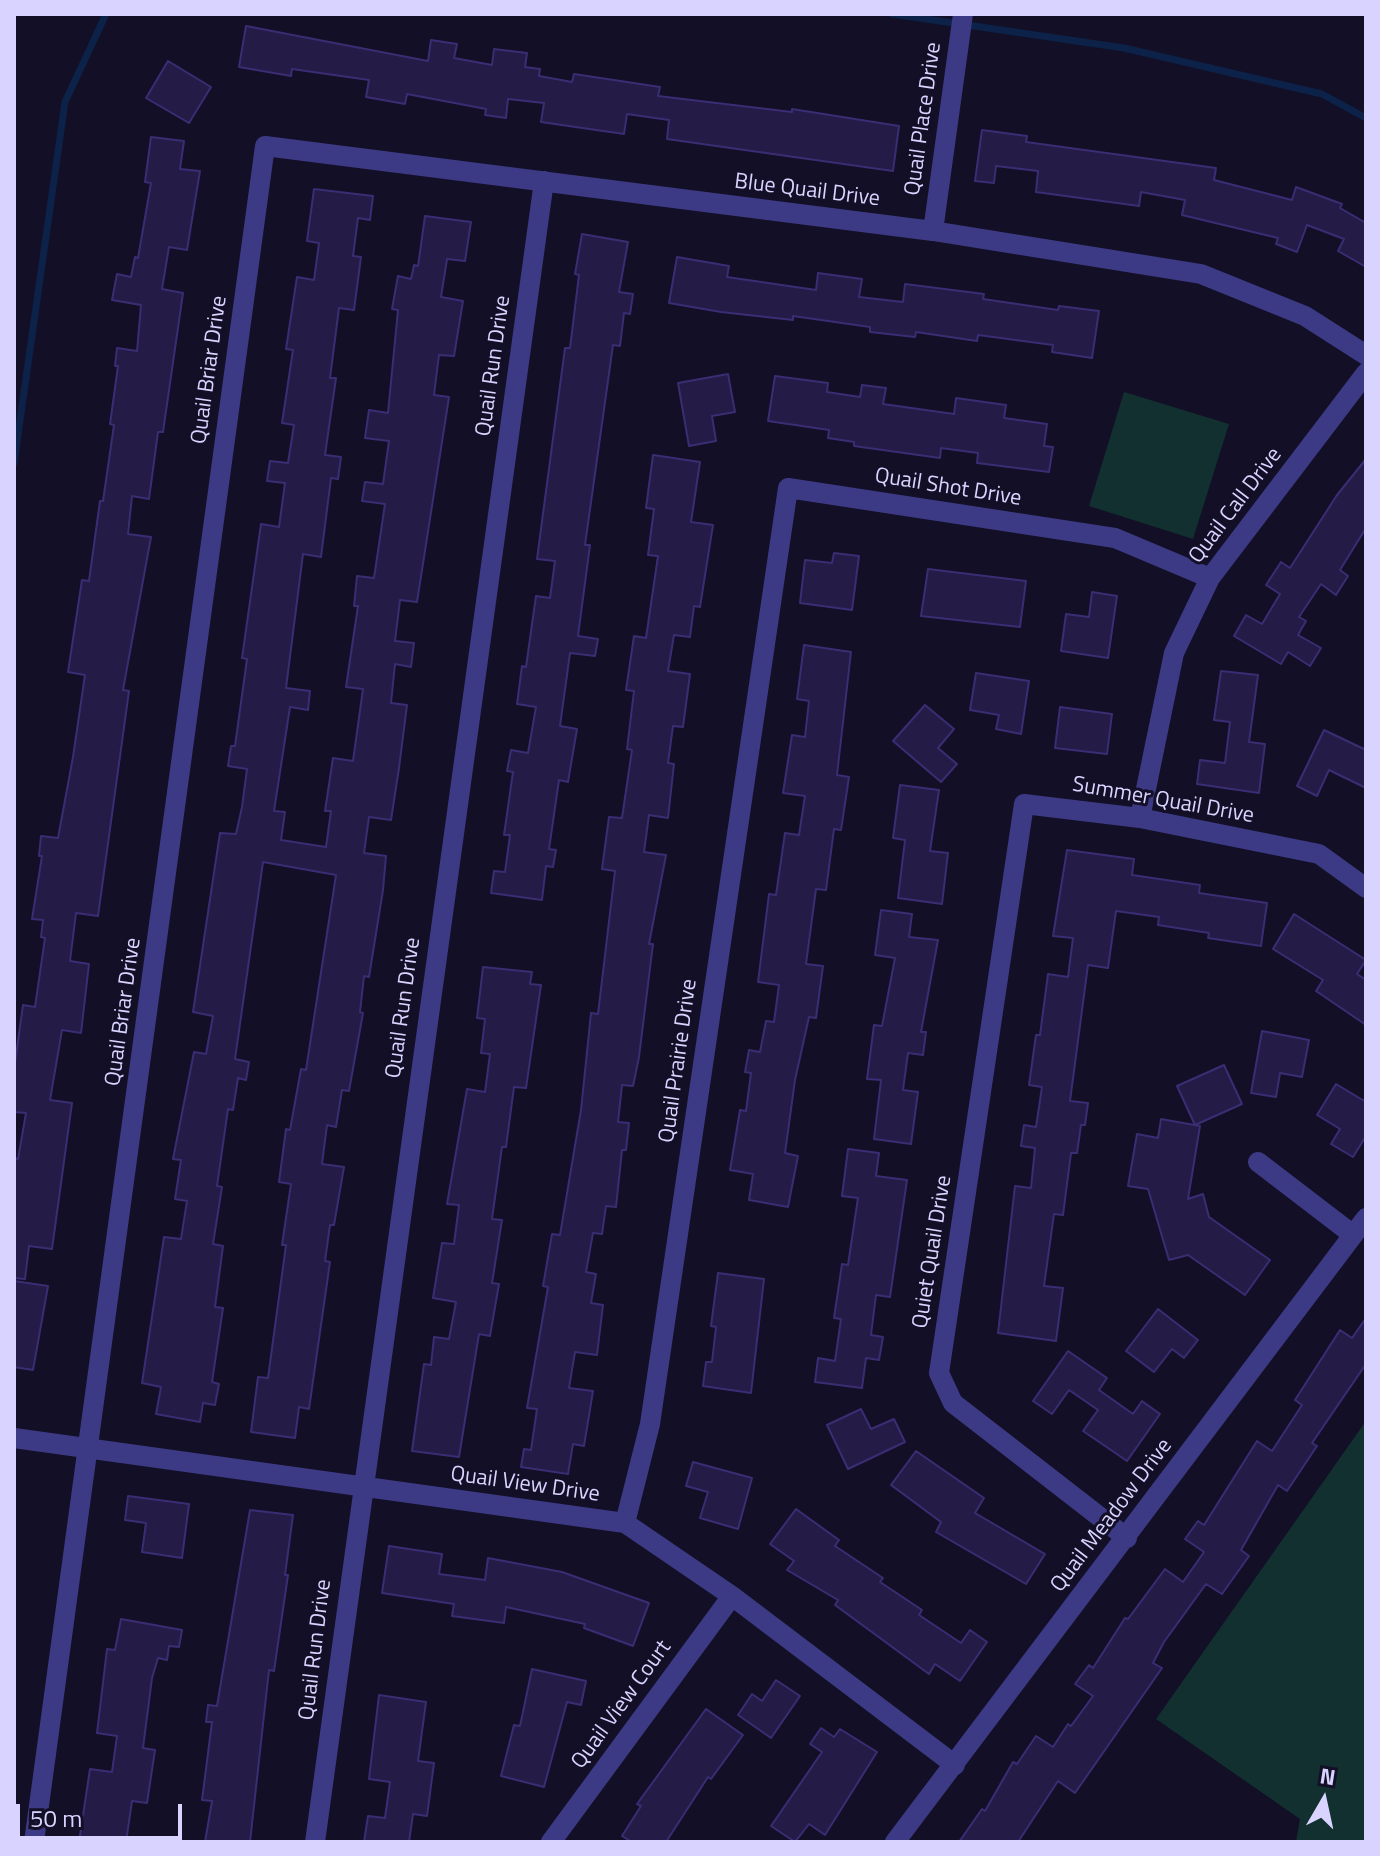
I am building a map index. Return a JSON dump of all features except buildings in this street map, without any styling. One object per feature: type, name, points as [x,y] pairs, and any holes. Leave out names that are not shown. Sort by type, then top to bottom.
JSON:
[{"type":"street","name":"Quail Place Drive","points":[[933,231],[963,14]]},
{"type":"street","name":"Blue Quail Drive","points":[[259,189],[265,146],[933,231],[1201,274],[1305,316],[1366,355]]},
{"type":"street","name":"Quail Run Drive","points":[[315,1842],[544,181]]},
{"type":"street","name":"Quail Briar Drive","points":[[34,1842],[259,189]]},
{"type":"street","name":"Quail Call Drive","points":[[1140,818],[1174,653],[1210,578],[1366,373]]},
{"type":"street","name":"Quail Shot Drive","points":[[771,604],[788,488],[1115,538],[1210,578]]},
{"type":"street","name":"Quail Prairie Drive","points":[[625,1523],[650,1424],[771,604]]},
{"type":"street","name":"Summer Quail Drive","points":[[1012,887],[1024,804],[1140,818],[1319,854],[1366,888]]},
{"type":"street","name":"Quiet Quail Drive","points":[[1012,887],[939,1373],[953,1403],[1127,1538]]},
{"type":"street","points":[[1258,1162],[1352,1234]]},
{"type":"street","name":"Quail Meadow Drive","points":[[895,1842],[1366,1218]]},
{"type":"street","name":"Quail View Drive","points":[[14,1438],[625,1523],[732,1596],[955,1765]]},
{"type":"street","name":"Quail View Court","points":[[551,1842],[732,1596]]},
{"type":"green space","points":[[1124,392],[1229,424],[1193,539],[1089,506]]},
{"type":"green space","points":[[1366,1421],[1366,1842],[1296,1842],[1300,1819],[1156,1719]]},
{"type":"waterway","points":[[14,463],[65,102],[106,14]]},
{"type":"waterway","points":[[892,14],[1124,48],[1322,94],[1366,118]]}]
